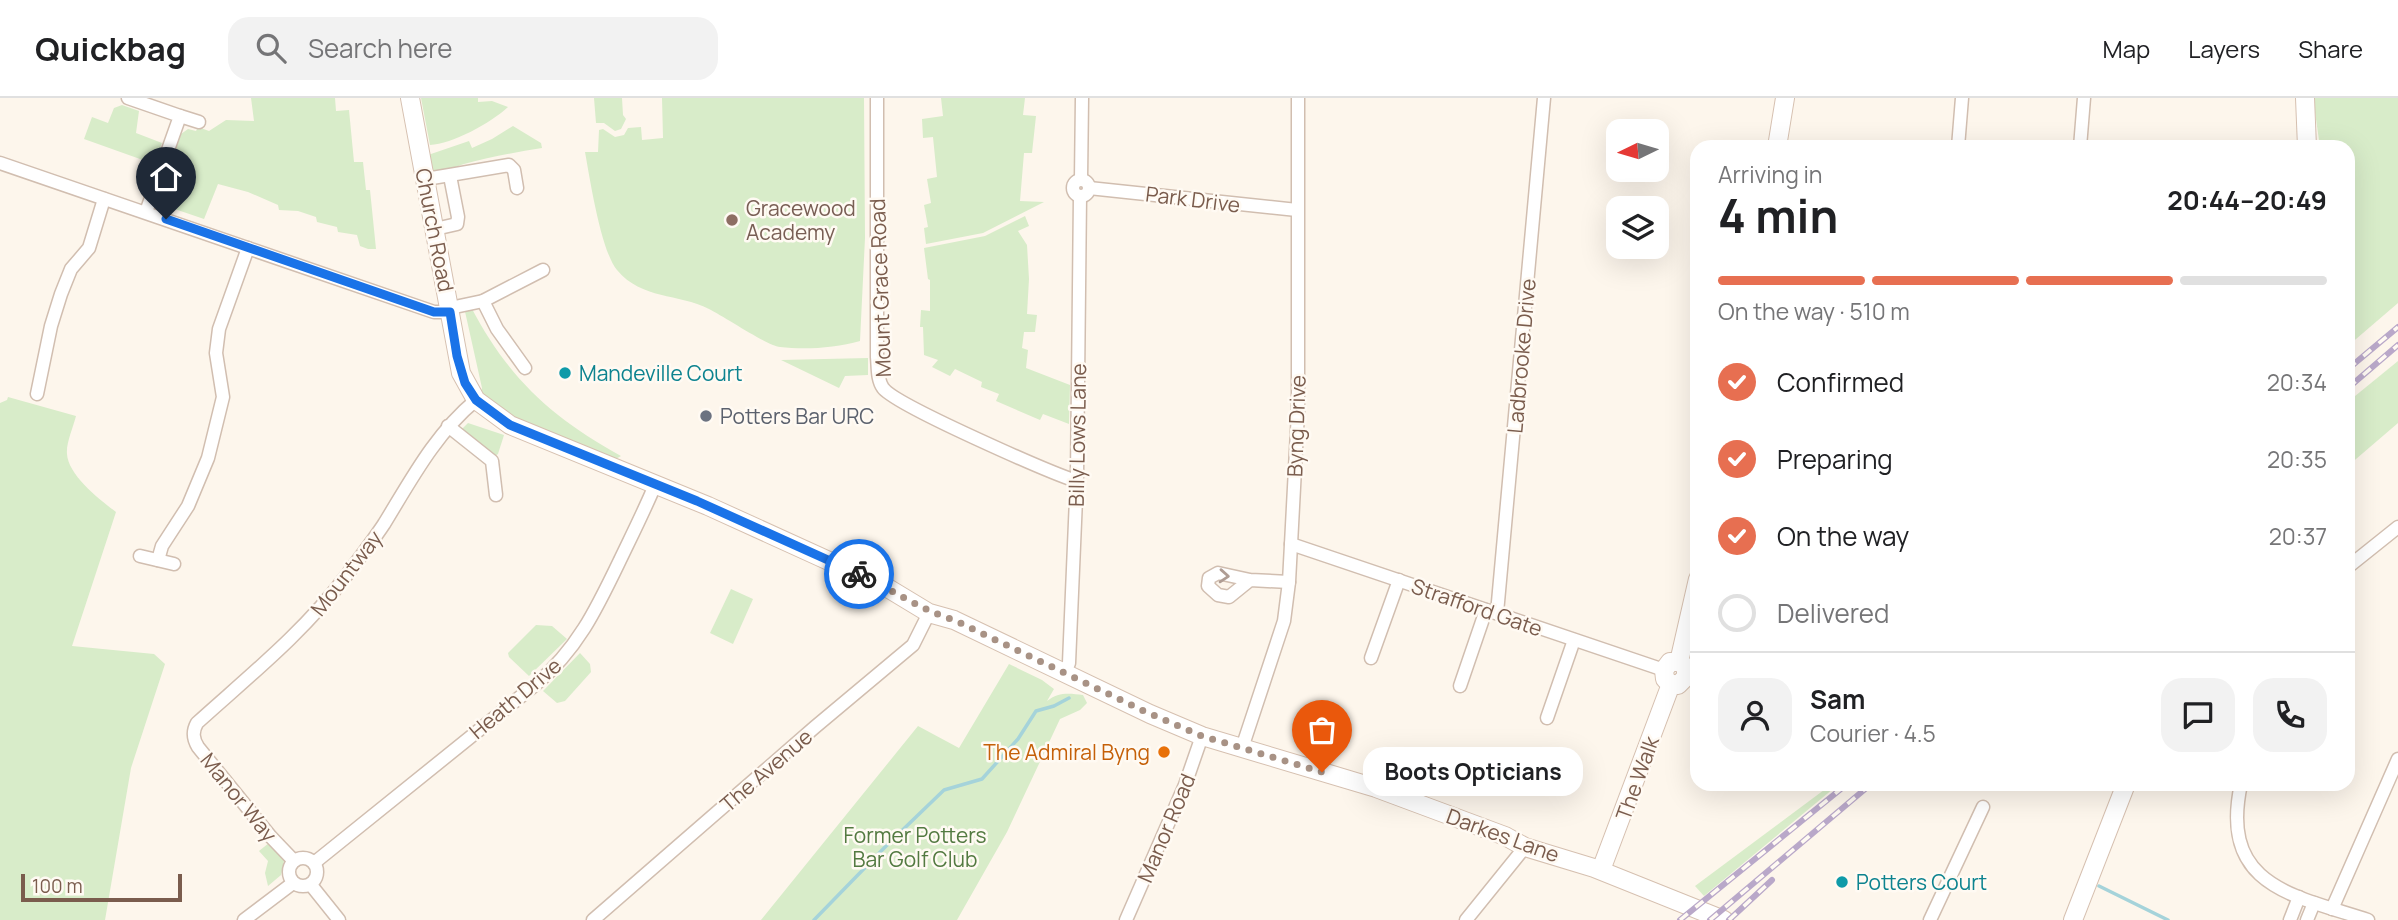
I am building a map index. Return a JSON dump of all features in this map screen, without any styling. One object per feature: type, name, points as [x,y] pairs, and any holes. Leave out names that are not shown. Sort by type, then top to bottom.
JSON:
[{"type":"street","points":[[128,98],[199,122]]},
{"type":"street","name":"Church Road","points":[[410,98],[461,373],[476,400],[510,425]]},
{"type":"street","name":"Mount Grace Road","points":[[877,98],[877,357],[878,375],[884,390],[916,409],[1076,481]]},
{"type":"street","name":"Billy Lows Lane","points":[[1065,673],[1069,663],[1076,481],[1083,98]]},
{"type":"street","name":"Byng Drive","points":[[1242,748],[1284,621],[1289,582],[1298,412],[1298,98]]},
{"type":"street","name":"Ladbrooke Drive","points":[[1460,686],[1491,612],[1544,98]]},
{"type":"street","points":[[1778,140],[1785,98]]},
{"type":"street","points":[[1959,140],[1962,98]]},
{"type":"street","points":[[2081,140],[2084,98]]},
{"type":"street","points":[[2305,98],[2307,140]]},
{"type":"street","points":[[146,212],[180,116]]},
{"type":"street","points":[[0,163],[434,312],[483,302],[543,270]]},
{"type":"street","points":[[426,179],[509,165],[514,170],[517,188]]},
{"type":"street","points":[[435,229],[457,224],[450,176]]},
{"type":"street","name":"Park Drive","points":[[1083,188],[1297,211]]},
{"type":"street","points":[[37,394],[51,326],[61,294],[71,269],[89,248],[104,199]]},
{"type":"street","points":[[158,560],[162,546],[188,506],[208,458],[223,397],[216,361],[217,341],[248,248]]},
{"type":"street","name":"Church Road","points":[[483,302],[497,328],[525,368]]},
{"type":"street","name":"Mountway","points":[[194,728],[311,620],[367,549],[421,462],[448,426],[476,400]]},
{"type":"street","name":"Darkes Lane","points":[[510,425],[655,485],[886,587],[929,612],[954,620],[1202,736],[1376,788],[1505,836],[1525,847],[1601,870],[1724,920]]},
{"type":"street","points":[[448,426],[492,461],[496,495]]},
{"type":"street","name":"Heath Drive","points":[[314,863],[535,685],[562,660],[598,606],[655,485]]},
{"type":"street","points":[[2355,562],[2398,527]]},
{"type":"street","name":"Strafford Gate","points":[[1291,544],[1679,674]]},
{"type":"street","points":[[140,556],[174,564]]},
{"type":"street","points":[[1250,580],[1289,582]]},
{"type":"street","points":[[1371,658],[1399,580]]},
{"type":"street","name":"The Avenue","points":[[593,920],[913,645],[929,612]]},
{"type":"street","name":"The Walk","points":[[1601,870],[1679,674],[1690,619]]},
{"type":"street","points":[[1547,719],[1574,640]]},
{"type":"street","name":"Manor Way","points":[[194,728],[193,739],[198,747],[271,837],[294,861]]},
{"type":"street","name":"Manor Road","points":[[1126,920],[1185,785],[1202,736]]},
{"type":"street","points":[[2332,909],[2398,759]]},
{"type":"street","points":[[2073,920],[2123,791]]},
{"type":"street","points":[[2240,791],[2238,831],[2246,860],[2260,876],[2314,903],[2368,920]]},
{"type":"street","points":[[1930,920],[1983,807]]},
{"type":"street","points":[[1466,920],[1525,847]]},
{"type":"street","points":[[306,858],[314,863],[318,874],[311,885],[300,887],[293,883],[288,874],[294,861],[306,858]]},
{"type":"street","points":[[244,920],[293,883]]},
{"type":"street","points":[[311,885],[339,920]]},
{"type":"street","points":[[2290,920],[2300,897]]},
{"type":"street","points":[[2307,920],[2314,903]]},
{"type":"green space","points":[[251,98],[335,98],[336,111],[349,110],[354,162],[363,162],[366,190],[370,190],[376,249],[360,246],[357,235],[338,232],[337,227],[317,222],[316,217],[298,211],[279,210],[278,205],[248,192],[218,184],[204,219],[160,204],[159,196],[181,134],[188,129],[196,131],[198,127],[209,131],[226,120],[254,121]]},
{"type":"green space","points":[[421,98],[478,98],[478,102],[492,101],[508,107],[471,132],[430,145]]},
{"type":"green space","points":[[594,98],[622,98],[623,115],[626,119],[621,129],[615,131],[604,123],[596,123]]},
{"type":"green space","name":"Gracewood Academy","points":[[662,98],[864,98],[865,238],[860,341],[820,348],[780,347],[697,304],[638,286],[617,270],[611,261],[601,231],[585,152],[598,152],[599,130],[603,129],[615,137],[624,135],[628,128],[641,127],[642,140],[663,138]]},
{"type":"green space","points":[[941,98],[1025,98],[1023,115],[1036,116],[1032,153],[1024,153],[1020,201],[1044,202],[983,233],[926,244],[924,228],[928,227],[924,205],[931,203],[927,179],[937,177],[933,137],[923,138],[922,119],[943,116]]},
{"type":"green space","points":[[2313,98],[2398,98],[2398,303],[2355,340],[2355,140],[2319,140]]},
{"type":"green space","points":[[122,105],[139,111],[136,133],[162,143],[154,164],[84,139],[92,117],[108,123],[114,108]]},
{"type":"green space","points":[[513,126],[541,143],[542,148],[484,159],[432,174],[428,155],[469,141],[472,148]]},
{"type":"green space","points":[[1025,216],[1029,226],[1018,231],[1027,245],[1027,314],[1037,315],[1035,332],[1024,332],[1022,348],[1028,350],[1026,368],[1070,385],[1069,424],[1043,414],[1040,420],[996,401],[999,394],[981,387],[982,382],[955,369],[950,376],[932,367],[938,360],[924,355],[923,327],[920,327],[921,310],[930,311],[930,280],[924,248],[985,236]]},
{"type":"green space","points":[[464,307],[471,307],[500,355],[534,394],[574,427],[621,456],[614,460],[530,429],[480,394],[482,388]]},
{"type":"green space","points":[[868,358],[868,375],[845,376],[839,388],[781,360]]},
{"type":"green space","points":[[2398,361],[2398,423],[2355,460],[2355,396]]},
{"type":"green space","points":[[8,397],[76,416],[68,445],[69,462],[86,486],[116,512],[72,646],[154,654],[165,664],[131,768],[105,920],[0,920],[0,403]]},
{"type":"green space","points":[[468,423],[504,435],[498,454],[495,456],[460,431]]},
{"type":"green space","points":[[731,589],[753,599],[733,644],[710,633]]},
{"type":"green space","points":[[536,625],[552,626],[567,639],[529,676],[508,653]]},
{"type":"green space","points":[[580,653],[590,664],[591,672],[565,701],[557,703],[543,691]]},
{"type":"green space","name":"Former Potters Bar Golf Club","points":[[1009,664],[1054,689],[1047,701],[1060,695],[1073,694],[1083,695],[1087,703],[1080,710],[1060,719],[1007,832],[957,920],[761,920],[918,726],[959,748]]},
{"type":"green space","points":[[1823,791],[1831,791],[1704,896],[1695,886]]},
{"type":"green space","points":[[269,843],[284,861],[281,875],[268,886],[265,873],[268,861],[259,851]]},
{"type":"waterway","points":[[814,920],[944,790],[982,779],[1018,739],[1036,711],[1069,698]]},
{"type":"waterway","points":[[2099,886],[2168,920]]},
{"type":"railway","points":[[2355,363],[2398,327]]},
{"type":"railway","points":[[2355,382],[2398,345]]},
{"type":"railway","points":[[1680,920],[1838,791]]},
{"type":"railway","points":[[1710,920],[1863,791]]},
{"type":"railway","points":[[1729,920],[1772,880]]},
{"type":"way so far","points":[[859,574],[929,612],[954,620],[1150,714],[1202,736],[1322,772]]},
{"type":"place","name":"Gracewood Academy","points":[[732,220]]},
{"type":"place","name":"Mandeville Court","points":[[565,373]]},
{"type":"place","name":"Potters Bar URC","points":[[706,416]]},
{"type":"place","name":"The Admiral Byng","points":[[1164,752]]},
{"type":"place","name":"Boots Opticians","points":[[1322,772]]},
{"type":"place","name":"Potters Court","points":[[1842,882]]},
{"type":"route","points":[[166,219],[434,312],[450,312],[457,356],[465,383],[476,400],[510,425],[697,501],[859,574]]}]
